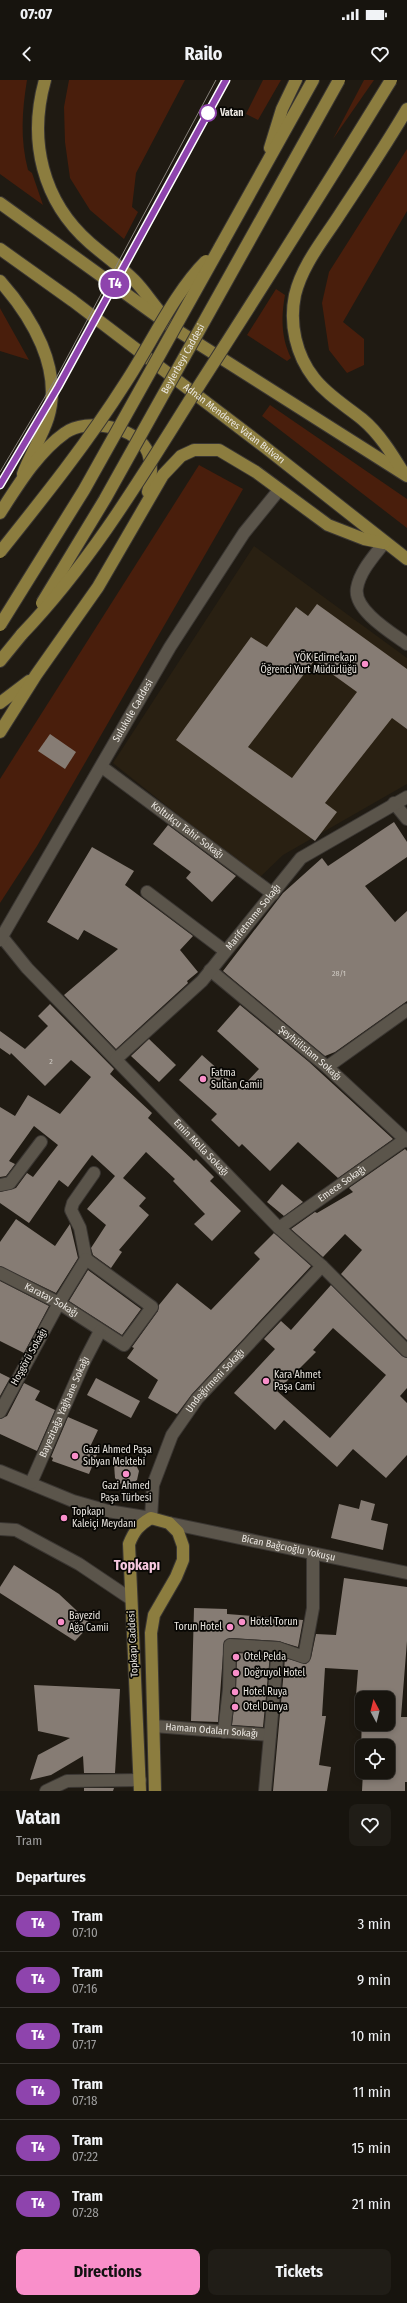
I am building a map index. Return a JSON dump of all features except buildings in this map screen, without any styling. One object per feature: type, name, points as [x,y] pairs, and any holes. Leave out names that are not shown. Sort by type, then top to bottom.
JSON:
[{"type":"main road","points":[[45,80],[38,114],[39,153],[42,168],[55,200],[79,232],[136,281],[172,327]]},
{"type":"main road","points":[[267,162],[280,114],[296,80]]},
{"type":"main road","points":[[0,625],[84,490],[313,80]]},
{"type":"main road","name":"Beylerbeyi Caddesi","points":[[22,634],[45,599],[105,499],[339,80]]},
{"type":"main road","points":[[0,661],[73,576],[120,508],[277,265],[391,80]]},
{"type":"main road","points":[[406,475],[395,458],[364,420],[324,390],[308,371],[297,345],[293,328],[293,312],[295,295],[309,263],[407,109]]},
{"type":"main road","points":[[0,203],[172,327],[406,475]]},
{"type":"main road","points":[[0,552],[71,463],[126,383],[187,284],[220,248]]},
{"type":"main road","name":"Adnan Menderes Vatan Bulvarı","points":[[0,249],[72,301],[266,448],[384,543],[407,559]]},
{"type":"main road","points":[[0,281],[24,312],[38,338],[48,363],[53,384],[48,417],[20,483]]},
{"type":"main road","points":[[0,513],[20,483],[56,441],[66,432],[94,426],[108,426],[135,438],[148,452],[152,469],[151,481],[145,503]]},
{"type":"main road","points":[[0,732],[36,675],[98,587],[145,503],[163,475],[182,456],[194,450],[219,450],[236,459],[328,525],[364,539],[384,543]]},
{"type":"main road","points":[[0,704],[36,675]]},
{"type":"main road","points":[[131,1599],[129,1544],[133,1532],[139,1525],[151,1518],[169,1523]]},
{"type":"main road","name":"Topkapı Caddesi","points":[[155,1791],[151,1633],[154,1615],[183,1560],[183,1546],[178,1532],[169,1523]]},
{"type":"main road","name":"Topkapı Caddesi","points":[[131,1599],[140,1785]]},
{"type":"street","name":"Sulukule Caddesi","points":[[1,938],[170,647],[244,533],[279,490]]},
{"type":"street","points":[[384,543],[366,567],[356,589],[360,602],[370,617],[407,644]]},
{"type":"street","name":"Koltukçu Tahir Sokağı","points":[[102,766],[273,894]]},
{"type":"street","name":"Marifetname Sokağı","points":[[116,1059],[202,981],[301,858],[394,803],[407,797]]},
{"type":"street","points":[[394,803],[407,819]]},
{"type":"street","points":[[147,892],[225,951]]},
{"type":"street","name":"Emin Molla Sokağı","points":[[1,938],[27,968],[279,1228],[322,1266],[407,1351]]},
{"type":"street","name":"Şeyhülislam Sokağı","points":[[210,970],[327,1067],[406,1140]]},
{"type":"street","points":[[327,1067],[407,1010]]},
{"type":"street","name":"Emece Sokağı","points":[[279,1228],[406,1140]]},
{"type":"street","points":[[0,1185],[10,1183],[41,1142]]},
{"type":"street","points":[[86,1259],[80,1228],[71,1210],[73,1203],[94,1173]]},
{"type":"street","name":"Hoşgörü Sokağı","points":[[0,1412],[59,1303],[86,1259]]},
{"type":"street","name":"Karatay Sokağı","points":[[0,1273],[59,1303],[100,1331],[124,1345],[152,1307],[86,1259]]},
{"type":"street","name":"Undeğirmeni Sokağı","points":[[151,1518],[153,1485],[172,1435],[197,1399],[322,1266]]},
{"type":"street","name":"Bayezitağa Yağhane Sokağı","points":[[31,1483],[85,1360],[100,1331]]},
{"type":"street","points":[[0,1472],[31,1483],[73,1501],[108,1511],[151,1518]]},
{"type":"street","name":"Bican Bağcıoğlu Yokuşu","points":[[169,1523],[407,1573]]},
{"type":"street","name":"Topkapı Caddesi","points":[[0,1529],[16,1530],[22,1533],[80,1564],[131,1599]]},
{"type":"street","points":[[224,1732],[229,1689],[230,1645],[278,1648],[304,1657],[313,1608],[313,1554]]},
{"type":"street","name":"Hamam Odaları Sokağı","points":[[265,1791],[278,1648]]},
{"type":"street","name":"Hamam Odaları Sokağı","points":[[154,1726],[270,1735]]},
{"type":"street","points":[[46,1791],[67,1781],[140,1785]]},
{"type":"shaded area","points":[[0,80],[27,80],[23,114],[25,159],[28,170],[32,173],[43,205],[0,174]]},
{"type":"shaded area","points":[[69,80],[185,80],[136,173],[132,207],[138,212],[124,239],[90,210],[70,178],[65,142],[64,107]]},
{"type":"shaded area","points":[[263,80],[281,80],[258,120],[246,114]]},
{"type":"shaded area","points":[[364,80],[374,80],[333,139]]},
{"type":"shaded area","points":[[407,149],[407,211],[343,322],[364,339],[364,365],[347,373],[329,350],[322,303],[329,272]]},
{"type":"shaded area","points":[[276,289],[285,295],[283,327],[285,343],[291,358],[287,361],[247,335]]},
{"type":"shaded area","points":[[0,308],[1,310],[29,360],[0,351]]},
{"type":"shaded area","points":[[270,405],[407,499],[407,528],[262,416]]},
{"type":"shaded area","points":[[199,465],[243,489],[37,846],[0,903],[0,779]]},
{"type":"shaded area","points":[[254,546],[407,658],[407,784],[283,855],[258,879],[113,763]]},
{"type":"tram line","points":[[0,472],[55,380],[216,80]]},
{"type":"tram line","points":[[0,485],[58,387],[226,80]]},
{"type":"tram line","name":"T4","points":[[0,485],[58,387],[226,80]]},
{"type":"place","name":"Vatan","points":[[208,113]]},
{"type":"place","name":"YÖK Edirnekapı Öğrenci Yurt Müdürlüğü","points":[[365,664]]},
{"type":"place","name":"Fatma Sultan Camii","points":[[203,1079]]},
{"type":"place","name":"Kara Ahmet Paşa Cami","points":[[266,1381]]},
{"type":"place","name":"Gazi Ahmed Paşa Sıbyan Mektebi","points":[[75,1456]]},
{"type":"place","name":"Gazi Ahmed Paşa Türbesi","points":[[126,1474]]},
{"type":"place","name":"Topkapı Kaleiçi Meydanı","points":[[64,1518]]},
{"type":"place","name":"Bayezid Ağa Camii","points":[[61,1622]]},
{"type":"place","name":"Hotel Torun","points":[[242,1622]]},
{"type":"place","name":"Torun Hotel","points":[[230,1627]]},
{"type":"place","name":"Otel Pelda","points":[[236,1657]]},
{"type":"place","name":"Doğruyol Hotel","points":[[236,1673]]},
{"type":"place","name":"Hotel Ruya","points":[[235,1692]]},
{"type":"place","name":"Otel Dünya","points":[[235,1707]]},
{"type":"district","name":"Topkapı","points":[[137,1565]]}]
